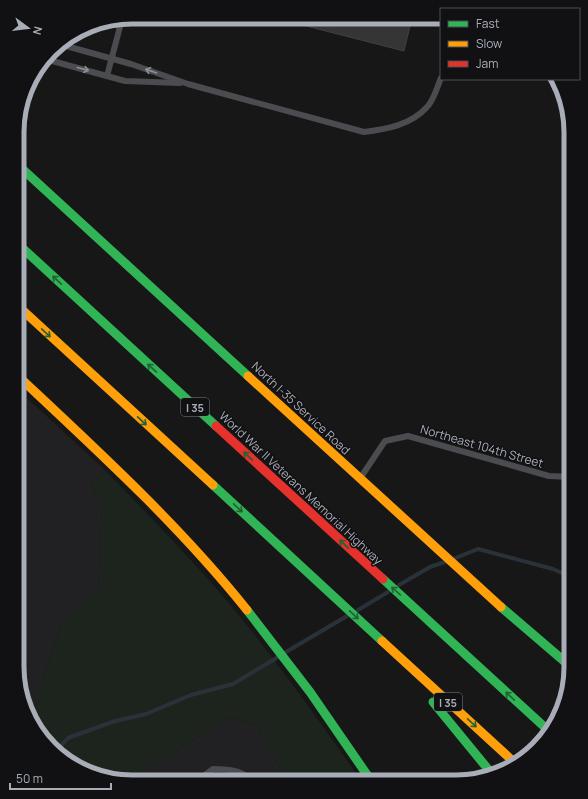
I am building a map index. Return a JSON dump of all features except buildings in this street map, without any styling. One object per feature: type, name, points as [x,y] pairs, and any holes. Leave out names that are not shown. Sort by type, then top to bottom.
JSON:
[{"type":"main road","name":"North I-35 Service Road","points":[[24,171],[470,580],[564,661]]},
{"type":"main road","name":"World War II Veterans Memorial Highway","points":[[24,250],[545,728]]},
{"type":"main road","name":"I 35","points":[[24,312],[511,760]]},
{"type":"main road","points":[[24,382],[140,493],[195,550],[265,633],[303,683],[367,775]]},
{"type":"main road","points":[[381,640],[488,770]]},
{"type":"lane","points":[[106,76],[120,25]]},
{"type":"lane","points":[[67,46],[188,84],[364,132],[391,128],[410,120],[428,106],[440,80]]},
{"type":"lane","points":[[51,61],[125,80],[188,84]]},
{"type":"lane","name":"Northeast 104th Street","points":[[360,479],[384,441],[408,436],[549,476],[564,477]]},
{"type":"lane","points":[[204,775],[213,768],[232,770],[245,775]]},
{"type":"shaded area","points":[[24,396],[105,470],[91,485],[102,506],[98,590],[64,618],[40,689],[30,701],[25,681],[24,667]]},
{"type":"shaded area","points":[[105,470],[189,558],[237,613],[269,654],[357,775],[284,775],[256,725],[229,717],[149,768],[144,775],[118,774],[84,764],[72,757],[51,738],[35,715],[30,701],[40,689],[64,618],[98,590],[102,506],[91,485]]},
{"type":"shaded area","points":[[229,717],[256,725],[284,775],[144,775],[149,768]]},
{"type":"waterway","points":[[453,559],[478,549],[553,569],[564,574]]},
{"type":"waterway","points":[[399,585],[430,567],[445,562]]},
{"type":"waterway","points":[[358,610],[388,592]]},
{"type":"waterway","points":[[286,652],[347,616]]},
{"type":"waterway","points":[[60,747],[68,738],[115,721],[146,714],[191,695],[233,684],[278,657]]},
{"type":"traffic: fast","points":[[24,171],[248,376]]},
{"type":"traffic: fast","points":[[24,250],[216,426]]},
{"type":"traffic: fast","points":[[213,485],[382,641]]},
{"type":"traffic: fast","points":[[383,579],[545,728]]},
{"type":"traffic: fast","points":[[501,607],[564,661]]},
{"type":"traffic: fast","points":[[247,610],[310,692],[367,775]]},
{"type":"traffic: fast","points":[[433,702],[488,770]]},
{"type":"traffic: slow","points":[[24,312],[213,485]]},
{"type":"traffic: slow","points":[[248,376],[501,607]]},
{"type":"traffic: slow","points":[[24,382],[166,518],[247,610]]},
{"type":"traffic: slow","points":[[382,641],[511,760]]},
{"type":"traffic: jam","points":[[216,426],[383,579]]}]
